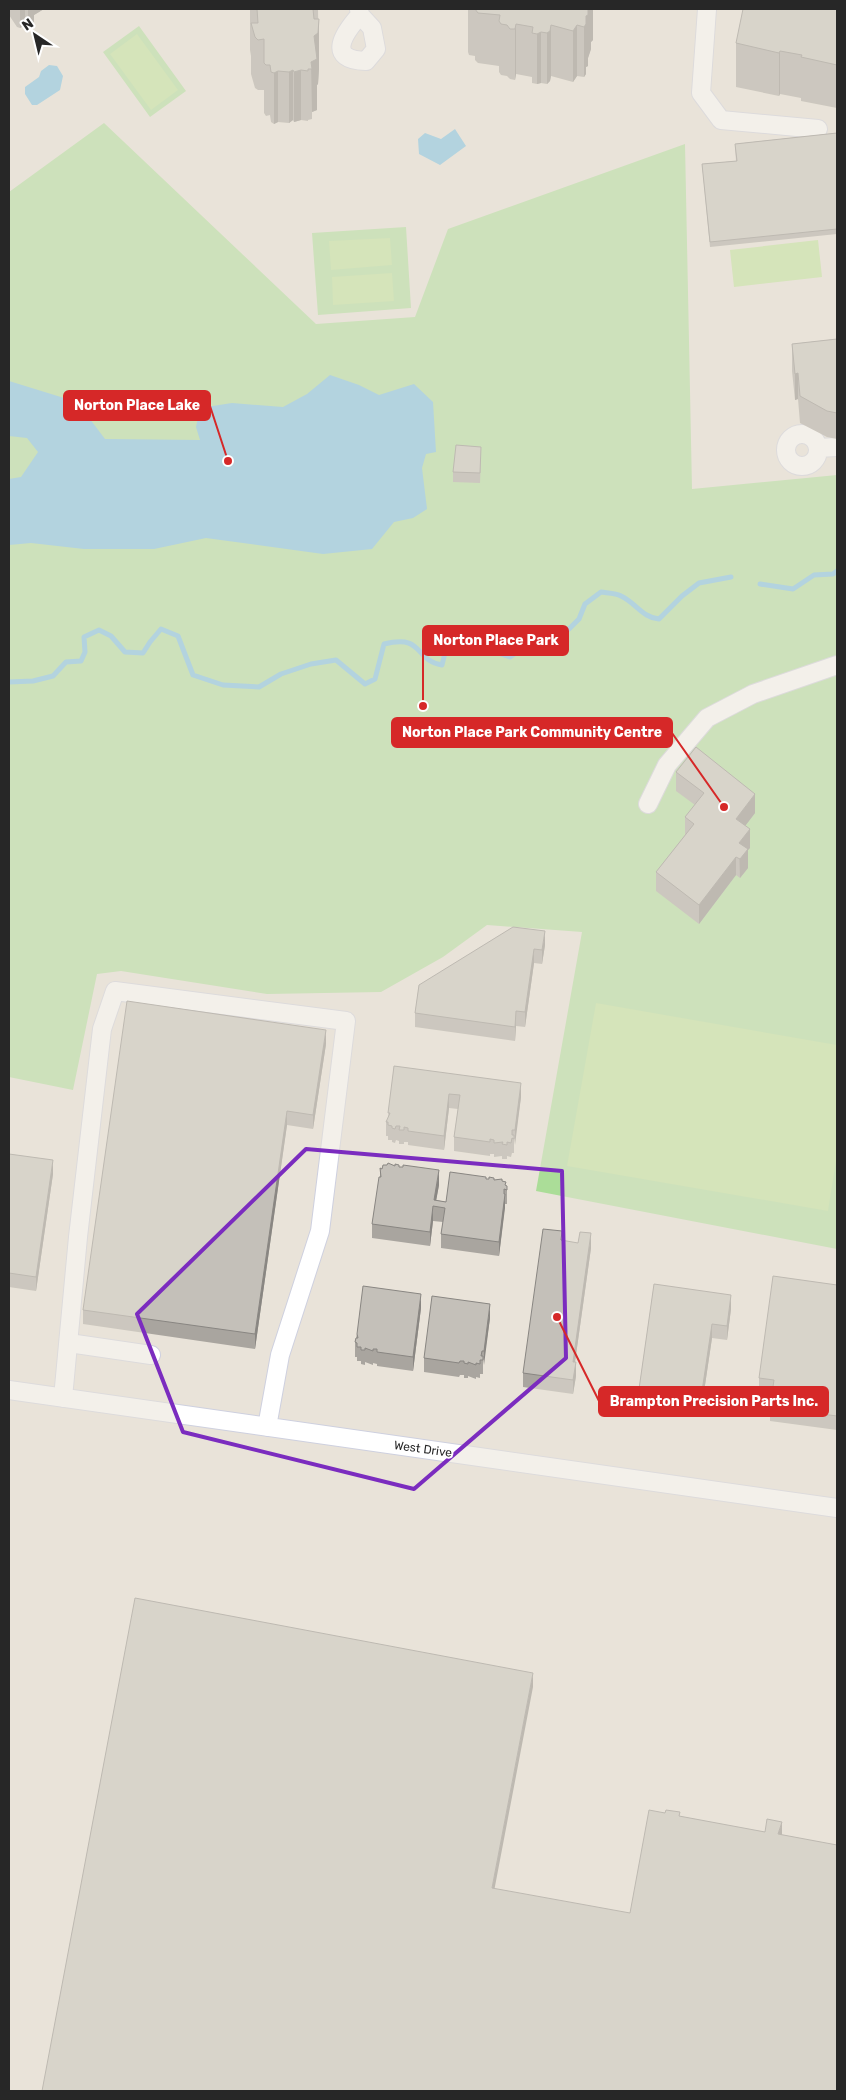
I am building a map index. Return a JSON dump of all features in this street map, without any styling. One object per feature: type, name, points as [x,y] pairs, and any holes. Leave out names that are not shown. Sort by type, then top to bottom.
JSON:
[{"type":"street","points":[[707,9],[701,93],[722,120],[818,129]]},
{"type":"street","points":[[818,448],[837,446]]},
{"type":"street","points":[[648,804],[667,765],[707,718],[753,694],[837,665]]},
{"type":"street","points":[[64,1398],[102,1029],[115,991],[346,1021],[320,1231],[280,1356],[267,1427]]},
{"type":"street","points":[[69,1343],[151,1355]]},
{"type":"street","name":"West Drive","points":[[9,1390],[837,1508]]},
{"type":"highlighted area","points":[[306,1149],[562,1171],[566,1358],[414,1489],[183,1432],[137,1314]]},
{"type":"green space","points":[[139,26],[186,91],[150,117],[103,52]]},
{"type":"green space","points":[[137,34],[178,90],[151,110],[110,54]]},
{"type":"green space","points":[[104,123],[316,324],[415,317],[448,229],[685,144],[692,489],[837,475],[837,1249],[536,1191],[582,932],[487,925],[443,957],[381,992],[267,994],[121,971],[97,974],[73,1090],[9,1077],[9,192]]},
{"type":"green space","points":[[406,227],[411,308],[318,315],[312,233]]},
{"type":"green space","points":[[390,238],[392,265],[331,270],[329,241]]},
{"type":"green space","points":[[818,240],[822,277],[734,287],[730,250]]},
{"type":"green space","points":[[392,273],[394,301],[333,305],[332,277]]},
{"type":"green space","points":[[596,1003],[837,1045],[837,1155],[828,1211],[567,1166]]},
{"type":"water","points":[[49,65],[57,66],[63,76],[60,90],[37,105],[32,105],[25,94],[25,87],[39,77],[41,71]]},
{"type":"water","points":[[455,129],[466,146],[440,165],[419,154],[418,139],[425,133],[441,139]]},
{"type":"water","points":[[330,375],[359,385],[379,395],[414,384],[433,402],[436,452],[426,454],[422,468],[427,509],[413,518],[394,522],[372,549],[323,554],[206,538],[154,549],[84,549],[31,543],[9,545],[9,479],[21,477],[38,452],[27,438],[9,436],[9,381],[77,402],[105,439],[200,440],[196,427],[200,408],[232,403],[283,407],[307,394]]},
{"type":"building","points":[[257,9],[313,9],[314,19],[319,19],[318,33],[314,36],[317,59],[311,62],[312,69],[308,69],[308,71],[271,72],[270,65],[264,63],[264,39],[258,40],[255,37],[251,23],[258,23]]},
{"type":"building","points":[[475,9],[588,9],[588,15],[586,16],[584,27],[577,25],[573,31],[551,25],[550,31],[547,33],[541,32],[537,34],[532,33],[533,27],[516,24],[515,29],[510,29],[507,25],[501,24],[499,21],[500,15],[478,13]]},
{"type":"building","points":[[743,9],[837,9],[837,65],[801,57],[802,55],[780,51],[779,53],[736,43]]},
{"type":"building","points":[[837,133],[837,229],[710,242],[702,164],[737,161],[735,144]]},
{"type":"building","points":[[837,339],[837,413],[827,411],[800,396],[798,373],[795,374],[792,344]]},
{"type":"building","points":[[456,445],[481,447],[480,473],[453,472]]},
{"type":"building","points":[[696,747],[755,794],[736,819],[750,829],[739,843],[748,849],[740,859],[736,857],[699,905],[656,872],[694,824],[685,817],[704,793],[676,772]]},
{"type":"building","points":[[513,927],[545,931],[542,950],[534,949],[525,1012],[516,1011],[515,1027],[415,1013],[419,985]]},
{"type":"building","points":[[127,1001],[326,1030],[313,1115],[287,1111],[255,1334],[83,1310]]},
{"type":"building","points":[[394,1066],[521,1083],[515,1130],[512,1130],[514,1139],[512,1138],[511,1143],[507,1142],[507,1145],[502,1144],[503,1142],[494,1143],[494,1140],[490,1139],[490,1142],[454,1137],[460,1095],[449,1094],[444,1136],[408,1131],[408,1128],[404,1127],[404,1130],[399,1130],[400,1126],[396,1126],[395,1129],[392,1128],[386,1122],[390,1113],[388,1113]]},
{"type":"building","points":[[9,1154],[53,1160],[36,1277],[9,1273]]},
{"type":"building","points":[[388,1163],[395,1166],[395,1164],[399,1165],[399,1167],[403,1167],[403,1165],[439,1170],[434,1200],[446,1202],[450,1172],[486,1177],[486,1179],[489,1179],[489,1177],[494,1178],[494,1180],[502,1179],[502,1181],[506,1182],[507,1190],[504,1189],[499,1242],[441,1234],[445,1208],[433,1206],[430,1232],[372,1224],[379,1177],[381,1177],[380,1168],[382,1169],[383,1165]]},
{"type":"building","points":[[543,1229],[562,1231],[561,1240],[578,1243],[580,1232],[591,1233],[573,1362],[576,1362],[573,1380],[523,1373]]},
{"type":"building","points":[[773,1276],[837,1285],[837,1416],[770,1407],[774,1380],[759,1378]]},
{"type":"building","points":[[654,1284],[731,1295],[727,1326],[712,1324],[701,1398],[639,1389]]},
{"type":"building","points":[[363,1286],[421,1294],[413,1357],[377,1352],[377,1349],[373,1349],[373,1351],[365,1348],[365,1350],[361,1350],[361,1347],[357,1347],[355,1342],[356,1338],[358,1338]]},
{"type":"building","points":[[432,1296],[490,1304],[484,1351],[482,1351],[481,1356],[483,1356],[483,1360],[480,1360],[480,1364],[424,1358]]},
{"type":"building","points":[[135,1598],[533,1673],[492,1888],[630,1913],[649,1810],[665,1813],[666,1810],[680,1812],[679,1816],[765,1832],[767,1819],[782,1822],[778,1834],[837,1845],[837,2091],[42,2091]]},
{"type":"waterway","points":[[760,584],[793,589],[814,575],[833,574],[837,571]]},
{"type":"waterway","points":[[9,682],[33,681],[53,676],[66,662],[81,661],[85,652],[84,637],[99,630],[111,636],[125,652],[143,653],[161,629],[178,636],[193,675],[223,685],[259,687],[281,674],[311,664],[336,660],[365,684],[375,679],[384,644],[406,642],[413,645],[426,658],[442,665],[445,653],[462,628],[496,638],[501,654],[510,657],[544,633],[569,629],[579,619],[585,604],[601,592],[619,595],[648,616],[659,619],[682,596],[699,583],[731,577]]},
{"type":"place","name":"Norton Place Lake","points":[[228,461]]},
{"type":"place","name":"Norton Place Park","points":[[423,706]]},
{"type":"place","name":"Norton Place Park Community Centre","points":[[724,807]]},
{"type":"place","name":"Brampton Precision Parts Inc.","points":[[557,1317]]}]
